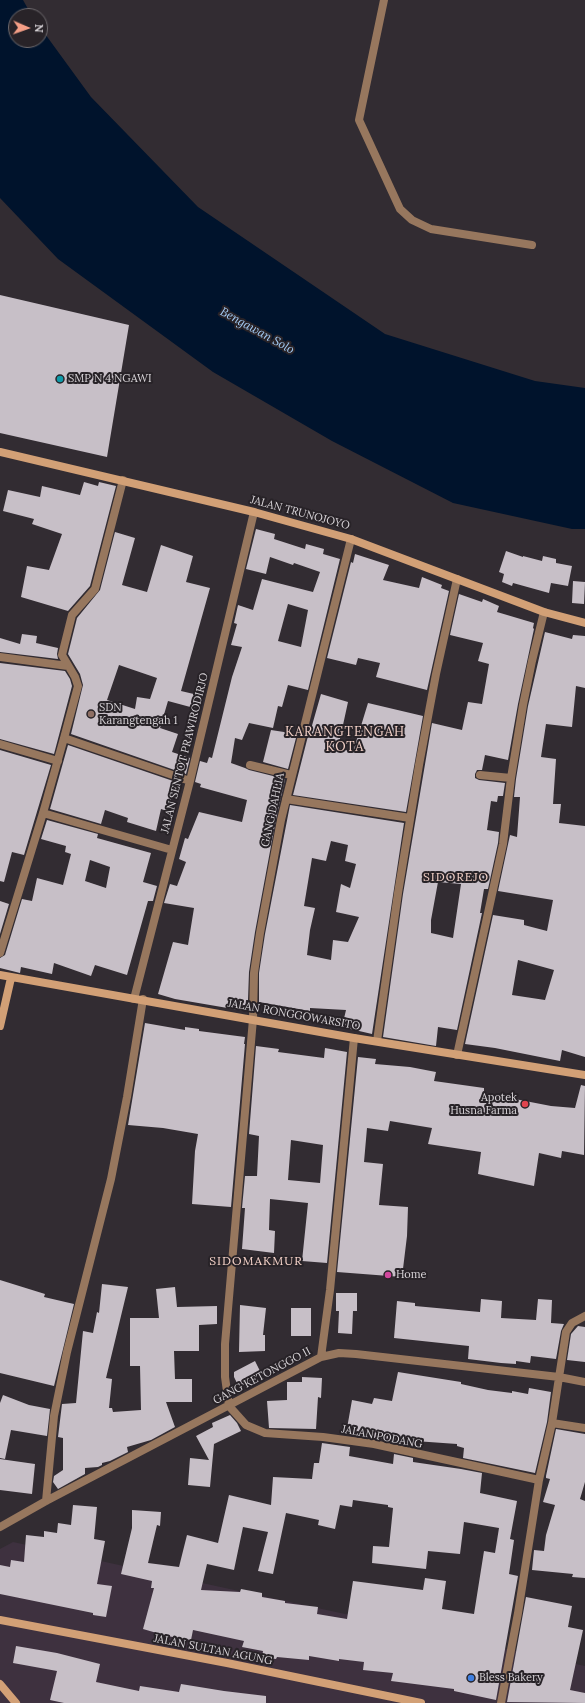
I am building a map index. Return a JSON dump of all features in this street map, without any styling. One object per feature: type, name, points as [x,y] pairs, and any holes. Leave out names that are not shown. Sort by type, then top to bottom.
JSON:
[{"type":"main road","name":"JALAN TRUNOJOYO","points":[[0,452],[254,512],[351,539],[544,612],[585,623]]},
{"type":"main road","name":"JALAN RONGGOWARSITO","points":[[0,975],[134,999],[142,999],[354,1038],[585,1075]]},
{"type":"main road","points":[[0,1026],[11,978]]},
{"type":"main road","name":"JALAN SULTAN AGUNG","points":[[0,1620],[220,1662],[421,1703]]},
{"type":"main road","points":[[0,1684],[16,1703]]},
{"type":"street","points":[[384,0],[359,120],[400,209],[412,220],[431,229],[532,245]]},
{"type":"street","points":[[0,953],[43,813],[78,686],[77,681],[62,655],[72,615],[95,589],[123,480]]},
{"type":"street","name":"JALAN SENTOT PRAWIRODIRJO","points":[[134,999],[190,781],[254,512]]},
{"type":"street","name":"GANG DAHLIA","points":[[229,1406],[225,1377],[225,1344],[252,1019],[254,973],[260,933],[291,775],[329,631],[351,539]]},
{"type":"street","points":[[377,1041],[410,818],[433,689],[457,579]]},
{"type":"street","points":[[457,1055],[503,844],[510,778],[524,698],[544,612]]},
{"type":"street","points":[[0,657],[68,666]]},
{"type":"street","points":[[64,738],[190,781]]},
{"type":"street","points":[[0,744],[58,761]]},
{"type":"street","points":[[250,765],[291,775]]},
{"type":"street","points":[[480,776],[510,778]]},
{"type":"street","points":[[286,799],[410,818]]},
{"type":"street","points":[[43,813],[172,850]]},
{"type":"street","points":[[46,1501],[54,1416],[67,1352],[112,1179],[127,1097],[142,999]]},
{"type":"street","points":[[321,1357],[330,1290],[354,1038]]},
{"type":"street","points":[[502,1703],[539,1480],[552,1423],[566,1332],[572,1323],[585,1316]]},
{"type":"street","name":"GANG KETONGGO II","points":[[0,1527],[46,1501],[321,1357],[338,1353],[356,1354],[559,1377],[585,1382]]},
{"type":"street","name":"JALAN PODANG","points":[[229,1406],[246,1425],[265,1433],[323,1437],[374,1444],[539,1480]]},
{"type":"street","points":[[552,1423],[585,1428]]},
{"type":"shaded area","points":[[13,1542],[585,1666],[585,1703],[0,1703],[0,1549]]},
{"type":"water","name":"Bengawan Solo","points":[[0,0],[23,0],[28,8],[8,8],[8,48],[48,48],[48,38],[91,97],[198,207],[385,334],[535,381],[585,388],[585,529],[572,529],[453,503],[332,441],[213,372],[58,259],[0,198]]},
{"type":"building","name":"SMP N 4 NGAWI","points":[[0,295],[129,325],[107,457],[0,433]]},
{"type":"building","points":[[84,482],[98,486],[99,482],[116,486],[90,586],[68,611],[21,597],[27,566],[49,570],[62,534],[32,524],[34,519],[3,511],[8,490],[40,497],[42,486],[80,495]]},
{"type":"building","points":[[256,529],[275,534],[274,539],[305,549],[306,544],[324,549],[323,554],[340,559],[308,690],[288,685],[282,707],[278,706],[273,728],[249,723],[242,740],[235,738],[231,763],[249,770],[285,779],[255,932],[249,972],[248,1000],[246,1000],[245,1011],[175,999],[158,994],[173,942],[188,945],[194,908],[164,903],[170,884],[177,886],[186,862],[179,859],[185,838],[188,839],[199,812],[242,822],[247,800],[200,787],[201,784],[195,782],[200,761],[207,763],[209,757],[212,758],[232,677],[242,647],[231,645],[237,624],[234,623],[238,605],[253,610],[262,579],[313,592],[320,572],[270,557],[266,574],[246,569]],"holes":[[[288,604],[308,610],[301,647],[278,641]]]},
{"type":"building","points":[[115,532],[135,538],[122,585],[147,592],[161,545],[193,556],[186,582],[210,588],[181,691],[198,695],[194,708],[168,701],[160,728],[178,734],[172,752],[190,758],[186,774],[71,734],[83,685],[80,674],[68,654],[77,618],[100,590]],"holes":[[[119,665],[157,678],[150,699],[137,697],[135,709],[107,700]]]},
{"type":"building","points":[[506,551],[523,557],[542,561],[543,556],[556,559],[556,563],[572,566],[568,586],[551,583],[549,593],[513,583],[512,586],[502,582],[504,574],[499,572]]},
{"type":"building","points":[[355,554],[389,565],[383,580],[419,588],[422,577],[442,585],[441,588],[449,591],[427,690],[376,677],[380,663],[358,658],[356,665],[327,658],[351,562],[353,563]]},
{"type":"building","points":[[573,581],[585,582],[584,604],[572,603]]},
{"type":"building","points":[[459,594],[482,602],[483,599],[499,606],[497,612],[534,623],[508,760],[485,755],[482,770],[477,770],[475,774],[475,778],[479,780],[505,783],[503,796],[498,796],[497,802],[491,801],[487,830],[499,832],[498,843],[488,889],[484,889],[480,913],[482,913],[457,1030],[438,1027],[436,1046],[383,1037],[403,894],[432,723],[462,730],[468,702],[482,704],[489,664],[478,661],[483,643],[450,635]],"holes":[[[438,882],[461,884],[453,938],[431,933],[431,920]]]},
{"type":"building","points":[[545,632],[572,639],[573,635],[585,636],[585,688],[576,686],[572,727],[546,724],[541,757],[556,759],[553,804],[561,804],[559,823],[585,826],[585,1057],[562,1050],[560,1061],[495,1048],[465,1044],[493,915],[524,920],[524,925],[547,931],[553,900],[498,891],[510,835],[517,837],[520,797],[514,797],[528,706]],"holes":[[[518,960],[554,970],[545,1000],[512,995]]]},
{"type":"building","points":[[22,634],[37,636],[36,643],[58,648],[58,659],[0,652],[0,638],[20,644]]},
{"type":"building","points":[[0,663],[65,671],[70,679],[72,686],[54,754],[0,739]]},
{"type":"building","points":[[321,694],[348,702],[338,748],[353,752],[368,703],[423,716],[406,812],[293,795],[308,736]]},
{"type":"building","points":[[271,730],[297,734],[288,769],[263,762]]},
{"type":"building","points":[[68,745],[176,782],[167,811],[161,809],[156,831],[127,822],[128,818],[105,810],[101,824],[50,809]]},
{"type":"building","points":[[0,750],[51,765],[24,855],[12,852],[4,882],[0,881]]},
{"type":"building","points":[[290,805],[404,823],[372,1034],[342,1027],[346,1010],[310,1008],[310,1011],[259,1002],[259,973]],"holes":[[[331,841],[348,845],[345,861],[356,864],[350,888],[341,884],[336,912],[359,917],[348,942],[333,940],[331,960],[307,955],[310,930],[315,908],[304,906],[312,858],[326,861]]]},
{"type":"building","points":[[47,820],[98,834],[97,838],[151,853],[143,882],[157,886],[153,901],[148,901],[127,975],[95,965],[91,976],[54,963],[52,974],[21,967],[20,973],[0,968],[0,958],[5,955],[22,899],[32,901],[37,878],[63,885],[71,854],[65,852],[66,846],[41,839]],"holes":[[[90,860],[110,867],[106,888],[85,881]]]},
{"type":"building","points":[[0,901],[9,904],[0,934]]},
{"type":"building","points":[[145,1023],[185,1030],[185,1027],[199,1029],[199,1031],[245,1037],[231,1207],[192,1204],[195,1151],[198,1134],[163,1128],[128,1125]]},
{"type":"building","points":[[256,1046],[279,1049],[278,1052],[324,1058],[325,1048],[347,1052],[327,1263],[302,1261],[308,1203],[270,1199],[269,1230],[275,1231],[274,1253],[242,1249],[245,1208],[242,1208],[245,1176],[257,1176],[259,1136],[249,1134]],"holes":[[[291,1140],[323,1145],[320,1183],[288,1180]]]},
{"type":"building","points":[[358,1057],[376,1059],[375,1064],[410,1067],[436,1072],[434,1081],[484,1088],[484,1093],[551,1106],[575,1108],[581,1085],[585,1086],[584,1155],[562,1151],[561,1158],[539,1153],[534,1186],[478,1174],[481,1152],[428,1144],[432,1128],[390,1121],[388,1131],[367,1128],[364,1162],[383,1164],[379,1205],[408,1207],[407,1236],[402,1277],[337,1272]]},
{"type":"building","points":[[0,1280],[45,1294],[44,1297],[74,1304],[54,1386],[0,1373]]},
{"type":"building","points":[[102,1284],[128,1287],[106,1378],[112,1379],[109,1408],[112,1408],[113,1412],[141,1410],[140,1366],[130,1366],[130,1318],[159,1318],[156,1289],[175,1287],[177,1307],[217,1306],[217,1324],[199,1325],[199,1351],[174,1351],[175,1379],[192,1379],[192,1402],[166,1402],[175,1427],[151,1440],[127,1447],[128,1452],[110,1461],[102,1463],[102,1465],[98,1467],[85,1468],[85,1474],[58,1489],[53,1482],[54,1476],[63,1470],[63,1438],[58,1437],[62,1404],[76,1403],[83,1331],[93,1333],[97,1312],[99,1313]]},
{"type":"building","points":[[336,1293],[357,1293],[357,1311],[353,1311],[352,1334],[338,1333],[339,1311],[336,1311]]},
{"type":"building","points":[[481,1299],[502,1301],[501,1318],[536,1320],[538,1299],[552,1300],[551,1323],[564,1324],[561,1331],[556,1359],[531,1356],[530,1363],[516,1361],[516,1364],[468,1359],[469,1346],[394,1338],[397,1301],[415,1303],[415,1306],[480,1312]]},
{"type":"building","points":[[240,1305],[266,1308],[263,1335],[265,1335],[265,1351],[239,1352]]},
{"type":"building","points":[[291,1308],[311,1308],[311,1336],[291,1336]]},
{"type":"building","points":[[578,1326],[585,1327],[585,1362],[567,1360],[571,1334]]},
{"type":"building","points":[[255,1361],[262,1375],[239,1387],[234,1377],[234,1372]]},
{"type":"building","points":[[398,1372],[461,1382],[461,1384],[488,1390],[512,1393],[512,1391],[528,1394],[529,1388],[551,1392],[547,1422],[535,1473],[463,1458],[464,1448],[457,1446],[457,1444],[415,1441],[415,1447],[396,1443],[396,1441],[346,1434],[352,1400],[372,1404],[374,1398],[392,1401]]},
{"type":"building","points":[[302,1377],[322,1378],[321,1398],[318,1397],[316,1429],[269,1428],[267,1401],[287,1400],[287,1382],[302,1382]]},
{"type":"building","points":[[3,1395],[29,1405],[50,1409],[47,1436],[11,1430],[5,1459],[0,1458],[0,1403]]},
{"type":"building","points":[[230,1415],[237,1423],[241,1431],[214,1444],[210,1487],[188,1485],[190,1458],[209,1460],[196,1436],[213,1427],[212,1423]]},
{"type":"building","points":[[556,1429],[585,1434],[585,1482],[580,1499],[585,1501],[585,1578],[572,1577],[573,1574],[532,1570],[534,1550],[544,1551],[546,1535],[555,1505],[543,1502],[550,1479],[546,1478],[546,1476]]},
{"type":"building","points":[[322,1443],[350,1447],[349,1456],[393,1464],[394,1454],[413,1458],[413,1462],[482,1473],[480,1493],[517,1501],[510,1539],[514,1540],[509,1574],[518,1576],[496,1700],[454,1691],[454,1689],[391,1681],[393,1673],[363,1670],[364,1662],[339,1659],[339,1661],[309,1656],[309,1660],[262,1657],[263,1651],[242,1647],[244,1641],[193,1630],[191,1640],[167,1636],[143,1629],[154,1588],[151,1588],[152,1581],[121,1574],[132,1528],[132,1510],[161,1512],[160,1526],[157,1525],[148,1563],[179,1567],[187,1535],[218,1543],[229,1495],[271,1505],[273,1477],[312,1479],[314,1463],[319,1463]],"holes":[[[353,1500],[388,1505],[388,1507],[393,1508],[389,1547],[373,1546],[372,1563],[426,1569],[428,1551],[460,1554],[464,1522],[499,1528],[495,1553],[484,1551],[474,1614],[442,1609],[446,1581],[425,1578],[423,1590],[353,1581],[347,1619],[317,1614],[318,1607],[285,1603],[285,1601],[262,1597],[262,1593],[241,1589],[240,1592],[201,1590],[207,1564],[234,1570],[243,1527],[268,1532],[258,1571],[273,1574],[286,1513],[319,1520],[318,1525],[335,1529],[340,1505],[352,1507]]]},
{"type":"building","points":[[0,1459],[35,1464],[32,1494],[0,1490]]},
{"type":"building","points":[[73,1505],[97,1507],[94,1539],[105,1541],[97,1584],[112,1586],[106,1617],[0,1594],[0,1565],[10,1567],[11,1560],[24,1562],[26,1535],[44,1537],[44,1531],[57,1533],[58,1523],[71,1525]]},
{"type":"building","points":[[526,1597],[572,1606],[568,1627],[583,1630],[570,1690],[585,1693],[585,1703],[507,1702]]},
{"type":"building","points":[[16,1646],[57,1653],[100,1664],[96,1682],[139,1691],[140,1686],[179,1692],[181,1684],[266,1696],[266,1703],[64,1703],[50,1700],[57,1671],[13,1663]]},
{"type":"place","name":"SMP N 4 NGAWI","points":[[60,379]]},
{"type":"place","name":"SDN Karangtengah 1","points":[[91,714]]},
{"type":"place","name":"Apotek Husna Farma","points":[[525,1104]]},
{"type":"place","name":"Home","points":[[388,1275]]},
{"type":"place","name":"Bless Bakery","points":[[471,1678]]},
{"type":"district","name":"KARANGTENGAH KOTA","points":[[345,740]]},
{"type":"district","name":"SIDOREJO","points":[[456,878]]},
{"type":"district","name":"SIDOMAKMUR","points":[[256,1262]]}]
